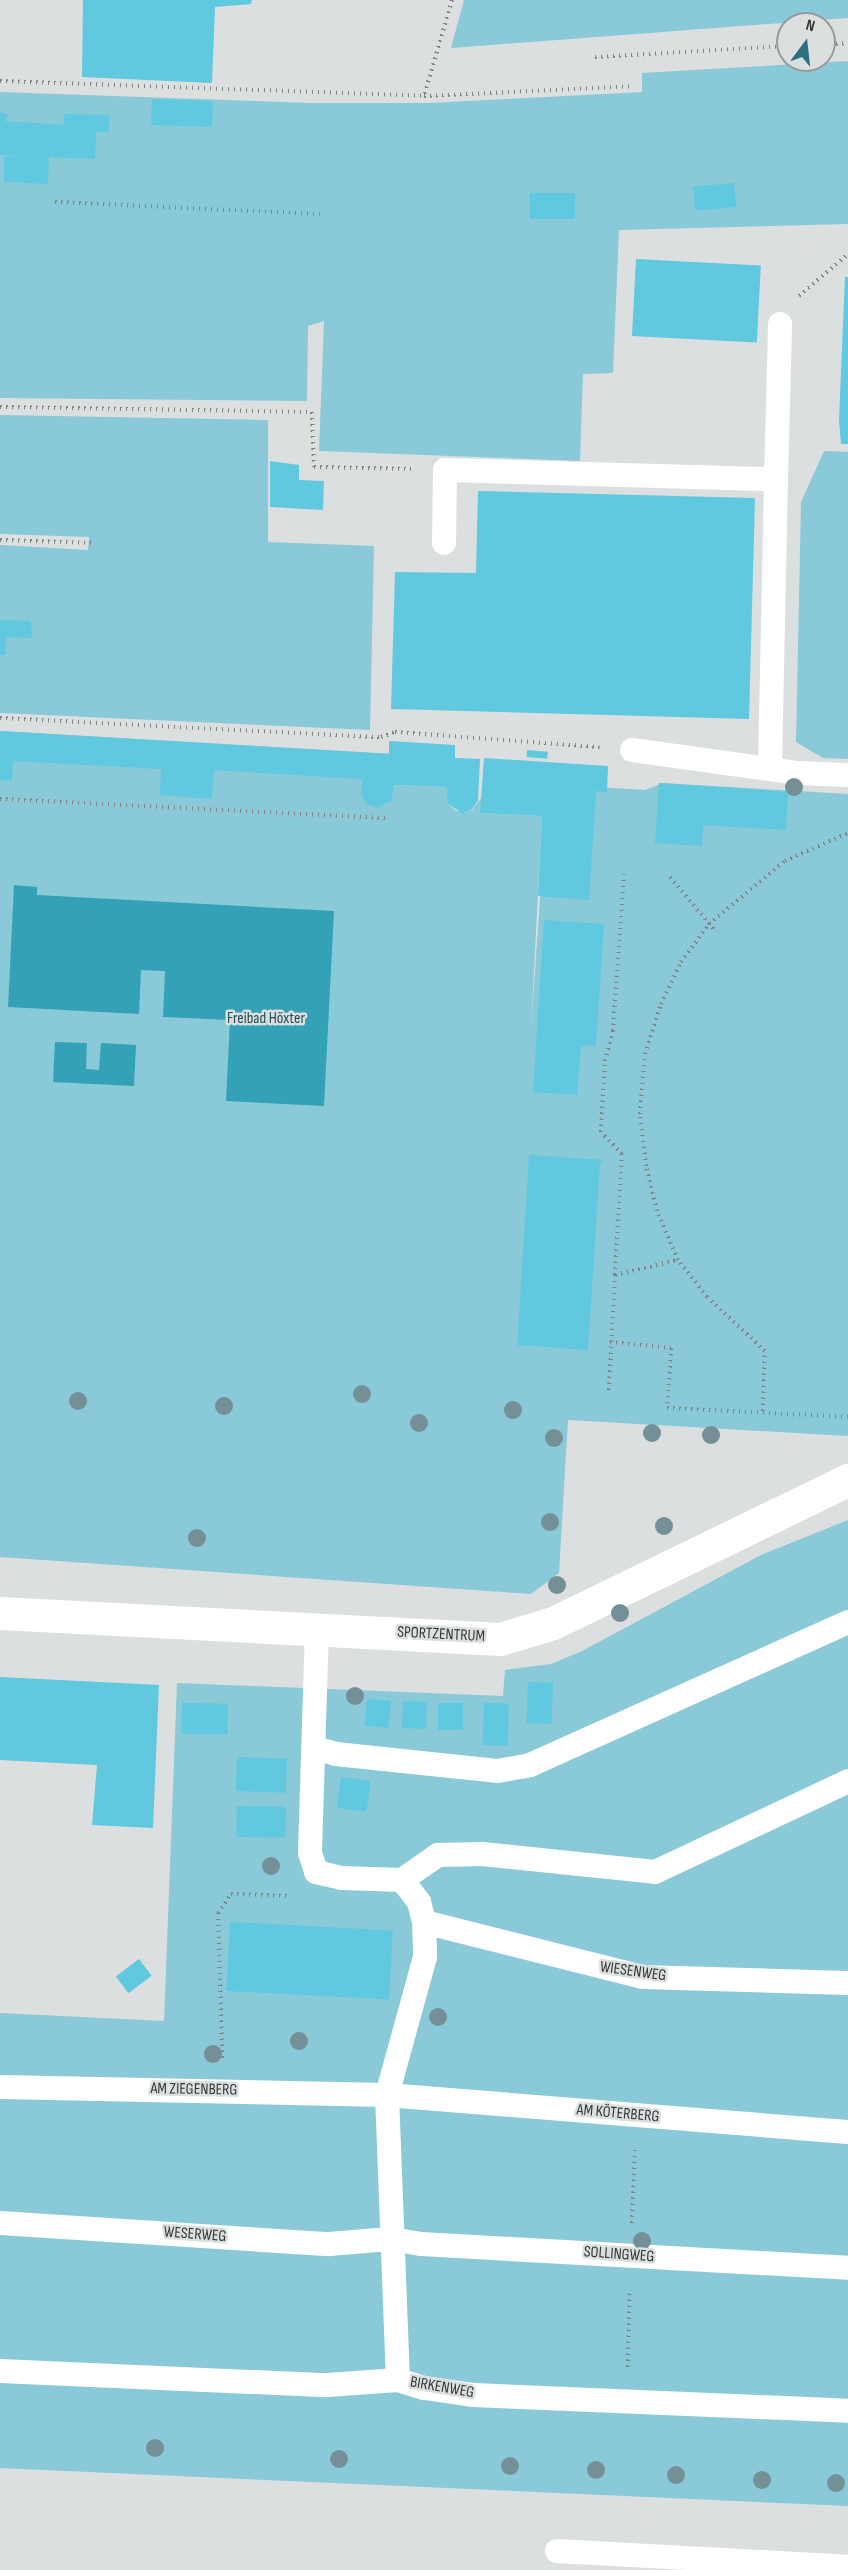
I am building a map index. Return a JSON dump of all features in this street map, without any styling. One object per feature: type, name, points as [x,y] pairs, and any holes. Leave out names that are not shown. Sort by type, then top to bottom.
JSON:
[{"type":"street","name":"SPORTZENTRUM","points":[[0,1613],[500,1639],[553,1623],[848,1480]]},
{"type":"lane","points":[[770,769],[780,324]]},
{"type":"lane","points":[[444,543],[446,470],[776,479]]},
{"type":"lane","points":[[632,750],[770,769],[848,776]]},
{"type":"lane","points":[[314,1748],[336,1754],[497,1771],[530,1765],[848,1622]]},
{"type":"lane","points":[[317,1628],[310,1853],[316,1872],[342,1878],[402,1880],[438,1855],[482,1854],[655,1872],[848,1780]]},
{"type":"lane","points":[[398,2380],[390,2239],[387,2095],[425,1957],[424,1922],[419,1902],[402,1880]]},
{"type":"lane","name":"WIESENWEG","points":[[424,1922],[642,1977],[848,1983]]},
{"type":"lane","name":"AM ZIEGENBERG","points":[[0,2087],[387,2095]]},
{"type":"lane","name":"AM KÖTERBERG","points":[[387,2095],[848,2132]]},
{"type":"lane","name":"WESERWEG","points":[[0,2223],[329,2244],[390,2239]]},
{"type":"lane","name":"SOLLINGWEG","points":[[390,2239],[413,2243],[848,2268]]},
{"type":"lane","name":"BIRKENWEG","points":[[0,2371],[327,2385],[398,2380],[425,2388],[473,2395],[848,2411]]},
{"type":"lane","points":[[557,2550],[848,2567]]},
{"type":"path","points":[[424,96],[452,0]]},
{"type":"path","points":[[595,57],[776,47]]},
{"type":"path","points":[[0,81],[424,96],[633,86]]},
{"type":"path","points":[[55,202],[320,214]]},
{"type":"path","points":[[780,324],[796,298],[848,254]]},
{"type":"path","points":[[0,407],[312,412],[314,466],[446,470]]},
{"type":"path","points":[[0,540],[92,543]]},
{"type":"path","points":[[0,718],[381,737],[395,732],[632,750]]},
{"type":"path","points":[[0,799],[388,818]]},
{"type":"path","points":[[763,1412],[765,1351],[706,1297],[678,1260],[657,1210],[646,1166],[640,1114],[645,1054],[661,1004],[681,962],[709,924],[785,861],[848,833]]},
{"type":"path","points":[[609,1390],[622,1154],[602,1132],[605,1061],[614,1030],[624,874]]},
{"type":"path","points":[[670,877],[716,932]]},
{"type":"path","points":[[615,1275],[678,1260]]},
{"type":"path","points":[[610,1342],[671,1348],[667,1408],[848,1417]]},
{"type":"path","points":[[219,2091],[224,2048],[219,2012],[218,1913],[231,1894],[304,1896],[316,1872]]},
{"type":"green space","points":[[464,0],[848,0],[848,18],[836,19],[836,12],[776,12],[776,23],[451,48]]},
{"type":"green space","points":[[848,61],[848,224],[619,230],[613,373],[583,374],[580,461],[319,451],[324,321],[308,326],[307,401],[0,398],[0,92],[311,103],[430,103],[642,92],[642,73],[776,65],[776,72],[836,72],[836,62]]},
{"type":"green space","points":[[0,415],[268,420],[268,542],[374,546],[370,730],[0,713],[0,545],[88,550],[89,537],[0,534]]},
{"type":"green space","points":[[824,451],[848,452],[848,759],[823,758],[796,742],[801,502]]},
{"type":"green space","name":"Freibad Höxter","points":[[0,731],[396,754],[394,785],[446,787],[448,804],[456,811],[472,810],[482,797],[481,813],[542,816],[531,1029],[548,784],[645,790],[663,783],[848,794],[848,1436],[568,1420],[559,1573],[531,1594],[0,1557]]},
{"type":"green space","points":[[848,1520],[848,2506],[0,2468],[0,2013],[164,2021],[177,1683],[503,1696],[505,1670],[551,1664],[582,1651],[761,1555]]},
{"type":"shaded area","points":[[14,885],[37,887],[37,895],[334,911],[324,1106],[226,1101],[230,1020],[163,1017],[165,971],[141,970],[139,1014],[8,1007]]},
{"type":"shaded area","points":[[55,1042],[87,1043],[86,1069],[99,1070],[101,1043],[136,1045],[134,1086],[53,1082]]},
{"type":"building","points":[[83,0],[252,0],[251,4],[215,7],[212,83],[82,77]]},
{"type":"building","points":[[152,99],[213,101],[212,127],[151,125]]},
{"type":"building","points":[[0,112],[8,115],[5,121],[64,125],[64,114],[109,115],[109,132],[96,132],[95,159],[49,157],[48,184],[4,182],[4,156],[30,156],[0,155]]},
{"type":"building","points":[[734,183],[736,207],[695,210],[693,187]]},
{"type":"building","points":[[530,193],[575,193],[575,219],[530,219]]},
{"type":"building","points":[[636,259],[761,266],[757,342],[632,336]]},
{"type":"building","points":[[845,277],[848,277],[848,444],[841,444],[839,420]]},
{"type":"building","points":[[270,461],[299,465],[299,480],[324,481],[323,510],[270,507]]},
{"type":"building","points":[[478,491],[755,498],[749,719],[391,709],[395,572],[476,573]]},
{"type":"building","points":[[0,620],[31,621],[32,638],[6,637],[5,655],[0,655]]},
{"type":"building","points":[[0,731],[389,754],[389,741],[455,745],[455,758],[480,759],[478,801],[472,809],[462,813],[448,804],[446,787],[394,785],[391,801],[378,808],[367,804],[361,795],[362,779],[214,770],[212,799],[160,795],[161,769],[13,761],[12,781],[0,780]]},
{"type":"building","points":[[527,750],[548,752],[547,759],[526,757]]},
{"type":"building","points":[[484,758],[608,766],[607,792],[596,791],[589,900],[538,896],[542,816],[480,813]]},
{"type":"building","points":[[659,783],[788,792],[786,830],[703,825],[702,846],[655,843]]},
{"type":"building","points":[[544,920],[604,924],[596,1046],[581,1045],[577,1095],[533,1092]]},
{"type":"building","points":[[529,1155],[603,1160],[600,1163],[588,1350],[520,1345],[517,1348]]},
{"type":"building","points":[[0,1677],[159,1685],[153,1828],[92,1825],[97,1765],[0,1760]]},
{"type":"building","points":[[528,1682],[553,1683],[552,1724],[527,1723]]},
{"type":"building","points":[[367,1699],[391,1701],[389,1728],[365,1726]]},
{"type":"building","points":[[403,1701],[427,1702],[426,1729],[402,1728]]},
{"type":"building","points":[[182,1703],[228,1704],[227,1735],[181,1734]]},
{"type":"building","points":[[438,1703],[463,1703],[463,1730],[438,1730]]},
{"type":"building","points":[[484,1703],[509,1704],[508,1746],[483,1745]]},
{"type":"building","points":[[237,1757],[287,1759],[286,1793],[236,1791]]},
{"type":"building","points":[[341,1777],[371,1781],[366,1812],[337,1808]]},
{"type":"building","points":[[237,1806],[286,1807],[285,1838],[236,1837]]},
{"type":"building","points":[[230,1922],[393,1931],[389,1999],[226,1991]]},
{"type":"building","points":[[139,1959],[152,1976],[128,1993],[116,1976]]}]
